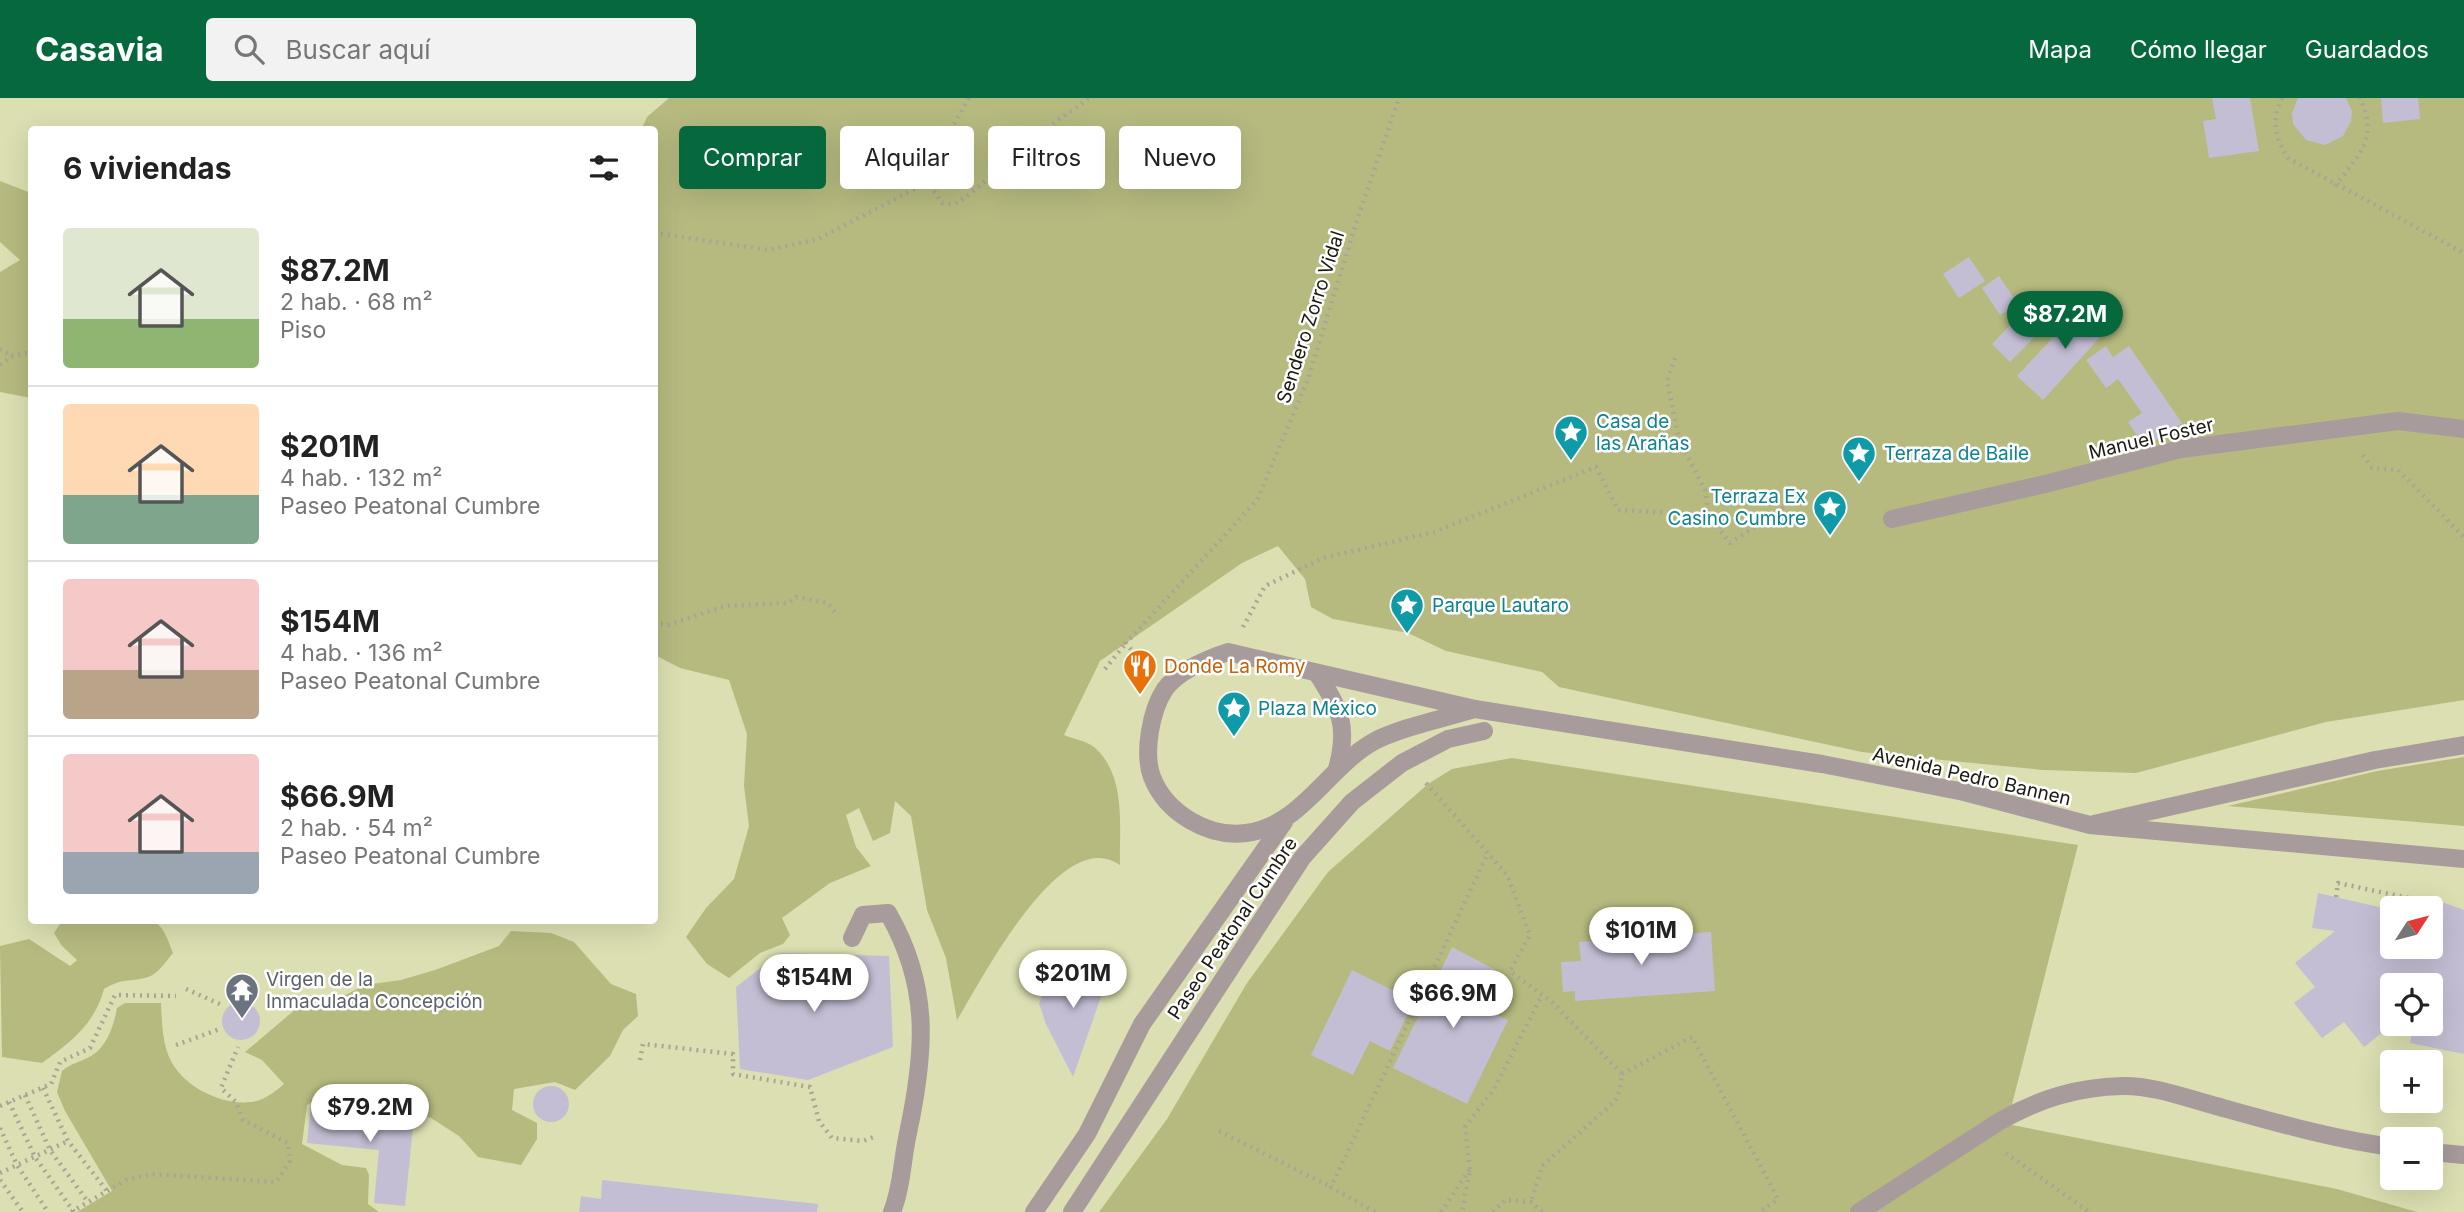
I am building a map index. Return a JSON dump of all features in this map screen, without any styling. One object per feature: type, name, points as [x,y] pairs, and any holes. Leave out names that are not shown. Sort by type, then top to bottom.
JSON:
[{"type":"street","name":"Manuel Foster","points":[[1892,519],[2062,480],[2181,449],[2398,421],[2464,429]]},
{"type":"street","name":"Avenida Pedro Bannen","points":[[1228,652],[1475,709],[1822,764],[1964,792],[2090,825],[2464,859]]},
{"type":"street","points":[[1165,688],[1199,662],[1228,652]]},
{"type":"street","points":[[1317,673],[1342,714],[1344,743],[1337,769]]},
{"type":"street","name":"Avenida Pedro Bannen","points":[[1165,688],[1153,720],[1149,751],[1152,776],[1173,809],[1194,824],[1227,834],[1248,833],[1284,822],[1337,769],[1374,741],[1475,709]]},
{"type":"street","name":"Paseo Peatonal Cumbre","points":[[1072,1212],[1302,858],[1352,802],[1402,763],[1448,739],[1484,731]]},
{"type":"street","points":[[2090,825],[2375,760],[2464,745]]},
{"type":"street","points":[[1034,1212],[1087,1134],[1149,1014],[1284,822]]},
{"type":"street","points":[[852,938],[863,915],[888,913],[897,928],[914,979],[923,1030],[918,1094],[899,1194],[892,1212]]},
{"type":"street","points":[[1859,1212],[2024,1107],[2065,1091],[2124,1086],[2169,1094],[2340,1140],[2380,1145]]},
{"type":"street","points":[[2443,1153],[2464,1155]]},
{"type":"path","points":[[953,126],[969,98]]},
{"type":"path","points":[[933,189],[942,203],[955,204],[1089,98]]},
{"type":"path","name":"Sendero Zorro Vidal","points":[[1105,669],[1257,500],[1308,379],[1358,217],[1399,98]]},
{"type":"path","points":[[2282,98],[2275,115],[2276,138],[2288,158],[2355,197],[2464,253]]},
{"type":"path","points":[[2335,186],[2363,149],[2369,130],[2360,98]]},
{"type":"path","points":[[658,234],[769,250],[818,239],[914,189]]},
{"type":"path","points":[[0,349],[13,356]]},
{"type":"path","points":[[0,365],[13,356],[28,353]]},
{"type":"path","points":[[1675,358],[1667,381],[1679,439],[1706,492],[1708,515],[1730,543],[1795,500]]},
{"type":"path","points":[[2344,426],[2372,468],[2398,470],[2464,537]]},
{"type":"path","points":[[1228,652],[1265,586],[1323,558],[1434,532],[1596,467],[1618,510],[1708,515]]},
{"type":"path","points":[[658,624],[668,625],[725,606],[788,603],[796,597],[828,603],[837,615]]},
{"type":"path","points":[[1126,643],[1165,688]]},
{"type":"path","points":[[1439,796],[1507,875],[1530,935],[1510,971],[1542,995],[1622,1074]]},
{"type":"path","points":[[1331,1187],[1488,853]]},
{"type":"path","points":[[2336,897],[2338,883],[2399,896]]},
{"type":"path","points":[[186,989],[222,1005]]},
{"type":"path","points":[[0,1106],[51,1084],[60,1062],[90,1048],[115,995],[176,996]]},
{"type":"path","points":[[1462,1212],[1470,1169],[1465,1127],[1494,1088],[1542,995]]},
{"type":"path","points":[[176,1045],[220,1029]]},
{"type":"path","points":[[1531,1202],[1542,1166],[1615,1101],[1622,1074],[1692,1037],[1778,1199],[1760,1212]]},
{"type":"path","points":[[640,1060],[643,1045],[733,1054],[733,1074],[810,1087],[819,1121],[832,1138],[863,1141],[876,1137],[881,1125]]},
{"type":"path","points":[[9,1102],[35,1157],[73,1212],[125,1180],[151,1174],[276,1182],[290,1161],[288,1143],[243,1120],[236,1102],[221,1088],[238,1047]]},
{"type":"path","points":[[43,1088],[68,1141],[107,1191]]},
{"type":"path","points":[[26,1095],[50,1150],[88,1203]]},
{"type":"path","points":[[0,1128],[17,1165],[48,1212]]},
{"type":"path","points":[[1219,1131],[1375,1212]]},
{"type":"path","points":[[1980,1133],[2089,1212]]},
{"type":"path","points":[[0,1173],[68,1141]]},
{"type":"path","points":[[1441,1212],[1470,1169]]},
{"type":"path","points":[[0,1180],[23,1212]]},
{"type":"path","points":[[1493,1212],[1505,1200],[1531,1202],[1542,1212]]},
{"type":"green space","points":[[0,98],[2464,98],[2464,1212],[0,1212]]},
{"type":"green space","points":[[669,98],[2464,98],[2464,700],[2326,722],[2136,773],[2043,770],[1862,752],[1559,687],[1542,672],[1446,651],[1408,633],[1333,619],[1311,607],[1305,579],[1278,546],[1242,563],[1100,661],[1064,735],[1094,747],[1112,772],[1119,803],[1120,865],[1097,858],[1073,866],[1049,885],[1004,942],[957,1020],[946,958],[927,910],[911,816],[895,801],[890,833],[873,841],[859,808],[846,815],[856,847],[871,866],[830,883],[782,918],[790,935],[783,944],[760,953],[729,978],[707,964],[686,937],[706,908],[734,879],[749,826],[744,786],[747,734],[729,680],[680,668],[658,657],[658,126],[643,126],[647,117]]},
{"type":"green space","points":[[0,181],[28,192],[28,397],[0,392],[0,272],[20,260],[0,242]]},
{"type":"green space","points":[[2464,757],[2464,826],[2228,806],[2377,771]]},
{"type":"green space","points":[[1512,758],[2078,845],[2007,1124],[2337,1189],[2417,1212],[1099,1212],[1167,1119],[1247,983],[1328,872],[1428,784],[1452,769]]},
{"type":"green space","points":[[60,924],[157,924],[173,953],[152,975],[104,989],[88,1023],[72,1040],[42,1063],[2,1057],[0,946],[29,939],[70,966],[77,960],[62,946],[54,933]]},
{"type":"green space","points":[[511,931],[551,933],[574,942],[611,984],[636,994],[638,1016],[623,1030],[610,1056],[575,1090],[555,1082],[514,1089],[512,1110],[537,1123],[537,1139],[521,1165],[478,1157],[459,1136],[431,1118],[392,1106],[312,1102],[307,1105],[302,1144],[342,1165],[366,1168],[369,1175],[368,1204],[379,1212],[77,1212],[112,1191],[65,1111],[57,1092],[62,1071],[91,1056],[101,1047],[112,1028],[117,1008],[125,1003],[161,1003],[169,1057],[183,1076],[192,1085],[215,1097],[227,1101],[255,1101],[269,1096],[284,1084],[262,1060],[245,1052],[297,1008],[318,1009],[365,985],[401,980],[435,970],[499,946]]},
{"type":"building","points":[[2212,98],[2250,98],[2259,151],[2209,158],[2203,121],[2216,119]]},
{"type":"building","points":[[2298,98],[2346,98],[2352,111],[2351,121],[2343,136],[2325,145],[2306,140],[2293,124],[2292,113]]},
{"type":"building","points":[[2381,98],[2418,98],[2420,119],[2383,123]]},
{"type":"building","points":[[1969,257],[1985,281],[1959,298],[1943,274]]},
{"type":"building","points":[[1999,276],[2018,304],[2000,315],[1982,288]]},
{"type":"building","points":[[2087,301],[2112,324],[2043,400],[2017,376]]},
{"type":"building","points":[[2030,304],[2049,322],[2010,362],[1992,344]]},
{"type":"building","points":[[2106,346],[2113,357],[2129,346],[2182,423],[2145,448],[2128,422],[2142,413],[2118,379],[2106,388],[2086,360]]},
{"type":"building","points":[[2318,893],[2380,907],[2380,959],[2443,959],[2443,902],[2464,910],[2464,1054],[2410,1043],[2411,1036],[2443,1036],[2443,973],[2380,973],[2380,1034],[2364,1047],[2344,1022],[2322,1038],[2294,1003],[2315,987],[2295,963],[2335,931],[2312,928]]},
{"type":"building","points":[[1711,932],[1715,991],[1575,1001],[1575,991],[1563,992],[1561,962],[1581,961],[1579,942]]},
{"type":"building","points":[[1452,947],[1494,969],[1477,1005],[1508,1020],[1467,1104],[1393,1068]]},
{"type":"building","points":[[780,953],[889,956],[893,1047],[808,1080],[740,1069],[736,987]]},
{"type":"building","points":[[1093,963],[1110,971],[1073,1077],[1046,1024],[1039,1003],[1046,987]]},
{"type":"building","points":[[1352,970],[1414,1001],[1390,1051],[1370,1041],[1353,1075],[1311,1055]]},
{"type":"building","name":"Virgen de la Inmaculada Concepción","points":[[241,1002],[254,1008],[260,1021],[254,1034],[241,1040],[228,1034],[222,1021],[228,1008]]},
{"type":"building","points":[[551,1086],[564,1091],[569,1104],[564,1117],[551,1122],[538,1117],[533,1104],[538,1091]]},
{"type":"building","points":[[311,1106],[414,1117],[405,1206],[374,1203],[379,1150],[307,1143]]},
{"type":"building","points":[[602,1180],[818,1204],[817,1212],[579,1212],[581,1196],[601,1199]]},
{"type":"place","name":"Casa de las Arañas","points":[[1571,462]]},
{"type":"place","name":"Terraza de Baile","points":[[1859,483]]},
{"type":"place","name":"Terraza Ex Casino Cumbre","points":[[1830,537]]},
{"type":"place","name":"Parque Lautaro","points":[[1407,635]]},
{"type":"place","name":"Donde La Romy","points":[[1140,696]]},
{"type":"place","name":"Plaza México","points":[[1234,738]]},
{"type":"place","name":"Virgen de la Inmaculada Concepción","points":[[242,1020]]}]
